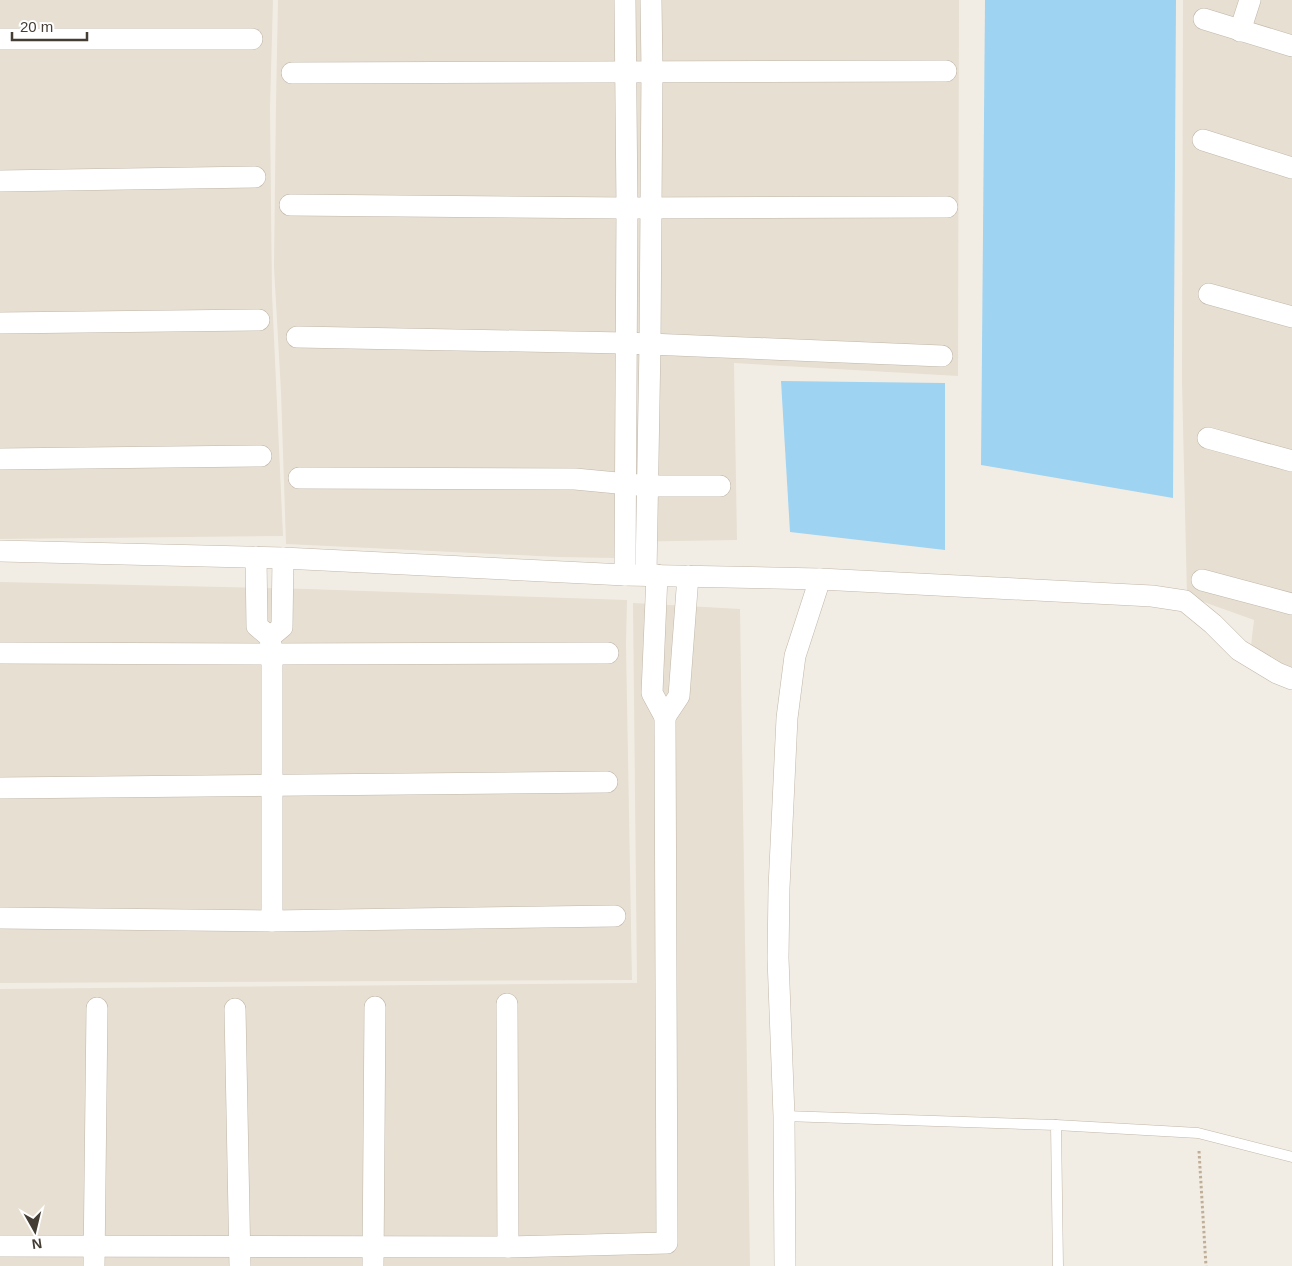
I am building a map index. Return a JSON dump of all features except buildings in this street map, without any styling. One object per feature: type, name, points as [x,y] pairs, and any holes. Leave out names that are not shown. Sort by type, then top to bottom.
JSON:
[{"type":"street","points":[[624,0],[627,208],[625,575]]},
{"type":"street","points":[[0,1246],[94,1256],[373,1256],[508,1247],[667,1243],[665,717],[652,693],[652,575],[649,486],[651,0]]},
{"type":"street","points":[[1240,31],[1250,0]]},
{"type":"street","points":[[1204,19],[1292,46]]},
{"type":"street","points":[[0,39],[252,39]]},
{"type":"street","points":[[292,72],[946,72]]},
{"type":"street","points":[[1203,140],[1292,168]]},
{"type":"street","points":[[0,180],[255,177]]},
{"type":"street","points":[[290,205],[627,208],[947,207]]},
{"type":"street","points":[[1209,294],[1292,317]]},
{"type":"street","points":[[0,323],[259,320]]},
{"type":"street","points":[[297,337],[625,343],[942,356]]},
{"type":"street","points":[[1208,438],[1292,461]]},
{"type":"street","points":[[0,459],[261,456]]},
{"type":"street","points":[[299,478],[575,480],[649,486],[720,486]]},
{"type":"street","points":[[0,551],[283,558],[625,575],[820,580],[1152,596],[1184,601],[1213,624],[1238,650],[1277,673],[1292,679]]},
{"type":"street","points":[[256,557],[257,626],[271,646]]},
{"type":"street","points":[[272,922],[271,646],[282,626],[283,558]]},
{"type":"street","points":[[665,717],[679,696],[688,576]]},
{"type":"street","points":[[785,1266],[784,1116],[778,958],[786,718],[795,656],[820,580]]},
{"type":"street","points":[[1202,580],[1292,604]]},
{"type":"street","points":[[0,654],[271,646],[608,653]]},
{"type":"street","points":[[0,788],[607,782]]},
{"type":"street","points":[[0,918],[272,922],[615,916]]},
{"type":"street","points":[[507,1004],[508,1247]]},
{"type":"street","points":[[373,1256],[375,1007]]},
{"type":"street","points":[[94,1256],[97,1008]]},
{"type":"street","points":[[235,1009],[240,1256]]},
{"type":"lane","points":[[784,1116],[1056,1125],[1198,1133],[1292,1157]]},
{"type":"lane","points":[[1056,1125],[1058,1266]]},
{"type":"path","points":[[1198,1133],[1206,1266]]},
{"type":"shaded area","points":[[0,0],[273,0],[270,108],[272,294],[283,536],[0,539]]},
{"type":"shaded area","points":[[278,0],[959,0],[958,376],[734,363],[737,540],[616,542],[614,558],[286,544],[281,392],[274,267]]},
{"type":"shaded area","points":[[1183,0],[1292,0],[1292,674],[1250,654],[1254,620],[1187,596],[1182,382]]},
{"type":"shaded area","points":[[0,582],[307,589],[627,600],[626,644],[632,980],[0,983]]},
{"type":"shaded area","points":[[633,603],[740,609],[750,1266],[0,1266],[0,989],[637,983]]},
{"type":"water","points":[[985,0],[1176,0],[1173,498],[981,465]]},
{"type":"water","points":[[781,381],[945,383],[945,550],[790,532]]}]
